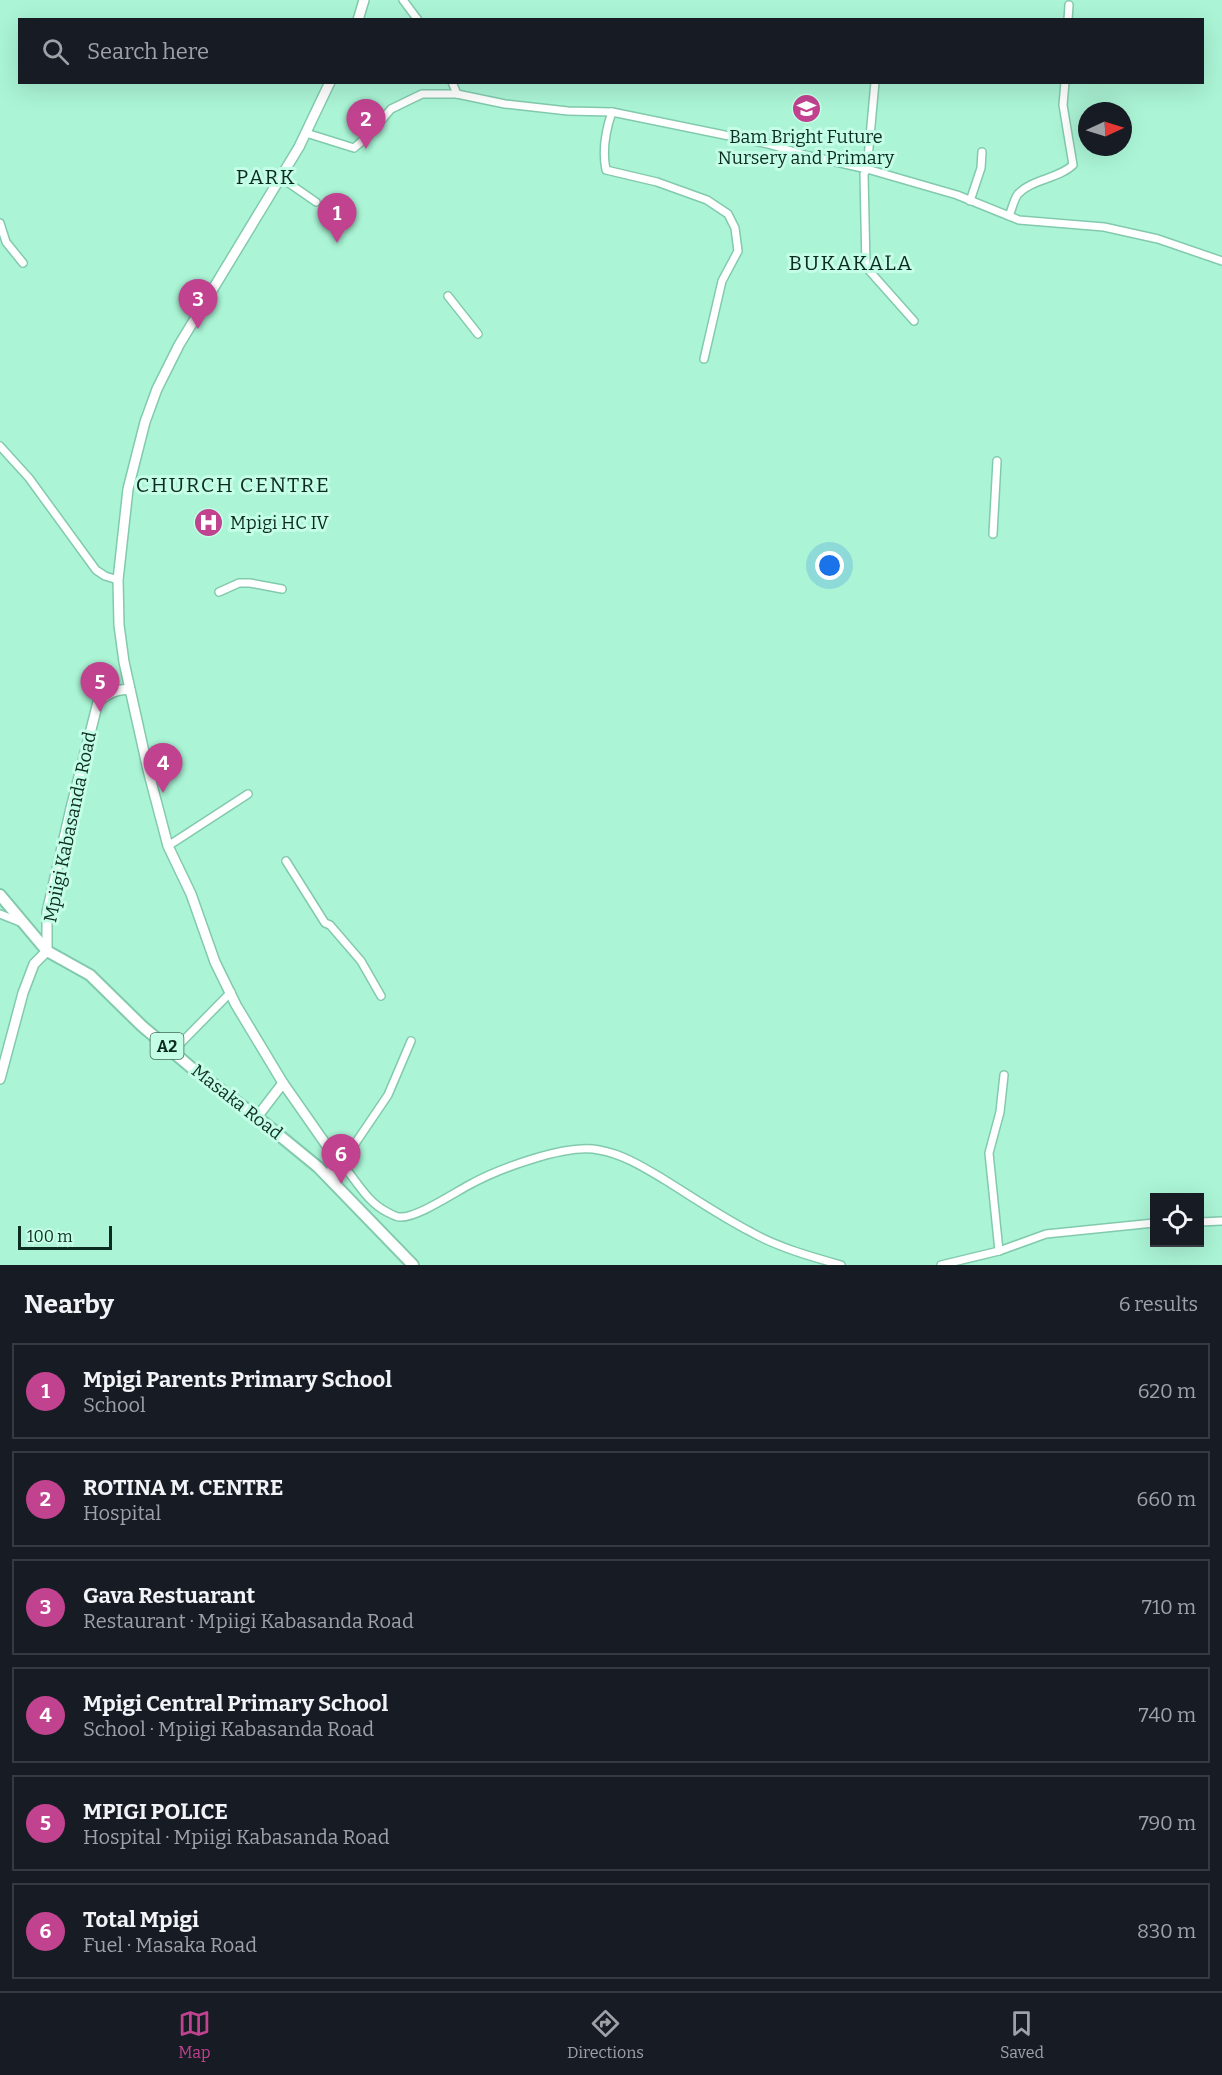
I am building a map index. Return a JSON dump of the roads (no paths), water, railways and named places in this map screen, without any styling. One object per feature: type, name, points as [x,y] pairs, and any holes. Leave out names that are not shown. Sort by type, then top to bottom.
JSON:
[{"type":"main road","points":[[359,18],[365,2]]},
{"type":"main road","points":[[329,84],[306,133],[179,345],[158,389],[145,422],[128,489],[118,580],[119,625],[130,690],[168,846],[191,894],[215,962],[284,1083],[334,1156],[331,1173],[342,1190]]},
{"type":"main road","name":"Mpiigi Kabasanda Road","points":[[47,951],[47,912],[98,702],[113,692],[123,689],[130,690]]},
{"type":"main road","name":"Masaka Road","points":[[0,895],[47,951],[90,975],[136,1020],[193,1069],[257,1117],[318,1167],[342,1190]]},
{"type":"main road","points":[[0,1078],[23,993],[34,964],[47,951]]},
{"type":"main road","points":[[257,1117],[284,1083]]},
{"type":"main road","name":"A2","points":[[342,1190],[413,1265]]},
{"type":"street","points":[[403,0],[416,18]]},
{"type":"street","points":[[1068,18],[1069,5]]},
{"type":"street","points":[[453,84],[457,94]]},
{"type":"street","points":[[875,84],[867,169],[864,174],[866,267],[914,321]]},
{"type":"street","points":[[1009,216],[1018,195],[1073,165],[1063,105],[1065,84]]},
{"type":"street","points":[[306,133],[354,148],[369,135],[391,109],[422,94],[457,94],[504,104],[558,110],[612,112],[768,144],[867,169],[914,182],[1019,220],[1104,226],[1158,239],[1222,261]]},
{"type":"street","points":[[612,112],[604,139],[606,171],[657,182],[707,200],[728,214],[735,228],[738,251],[722,281],[705,359]]},
{"type":"street","points":[[970,201],[981,168],[982,152]]},
{"type":"street","points":[[280,177],[316,202]]},
{"type":"street","points":[[0,223],[6,242],[23,263]]},
{"type":"street","points":[[448,296],[478,334]]},
{"type":"street","points":[[0,447],[29,478],[96,570],[118,580]]},
{"type":"street","points":[[993,534],[997,461]]},
{"type":"street","points":[[219,592],[238,583],[282,589]]},
{"type":"street","points":[[168,846],[248,794]]},
{"type":"street","points":[[285,861],[325,923],[330,925],[361,961],[381,996]]},
{"type":"street","points":[[0,914],[22,923]]},
{"type":"street","points":[[173,1051],[231,992]]},
{"type":"street","points":[[342,1163],[388,1095],[411,1041]]},
{"type":"street","points":[[999,1251],[989,1153],[1000,1112],[1004,1075]]},
{"type":"street","points":[[334,1156],[365,1194],[387,1213],[399,1217],[424,1210],[507,1168],[563,1151],[596,1149],[624,1157],[753,1234],[841,1265]]},
{"type":"street","points":[[1204,1222],[1222,1221]]},
{"type":"street","points":[[941,1265],[999,1251],[1046,1234],[1150,1224]]},
{"type":"place","name":"Bam Bright Future Nursery and Primary","points":[[806,108]]},
{"type":"place","name":"ROTINA M. CENTRE","points":[[366,149]]},
{"type":"place","name":"Mpigi Parents Primary School","points":[[337,243]]},
{"type":"place","name":"Gava Restuarant","points":[[198,329]]},
{"type":"place","name":"Mpigi HC IV","points":[[209,523]]},
{"type":"place","name":"MPIGI POLICE","points":[[100,712]]},
{"type":"place","name":"Mpigi Central Primary School","points":[[163,793]]},
{"type":"place","name":"Total Mpigi","points":[[341,1184]]},
{"type":"district","name":"PARK","points":[[266,177]]},
{"type":"district","name":"BUKAKALA","points":[[851,263]]},
{"type":"district","name":"CHURCH CENTRE","points":[[233,485]]}]
